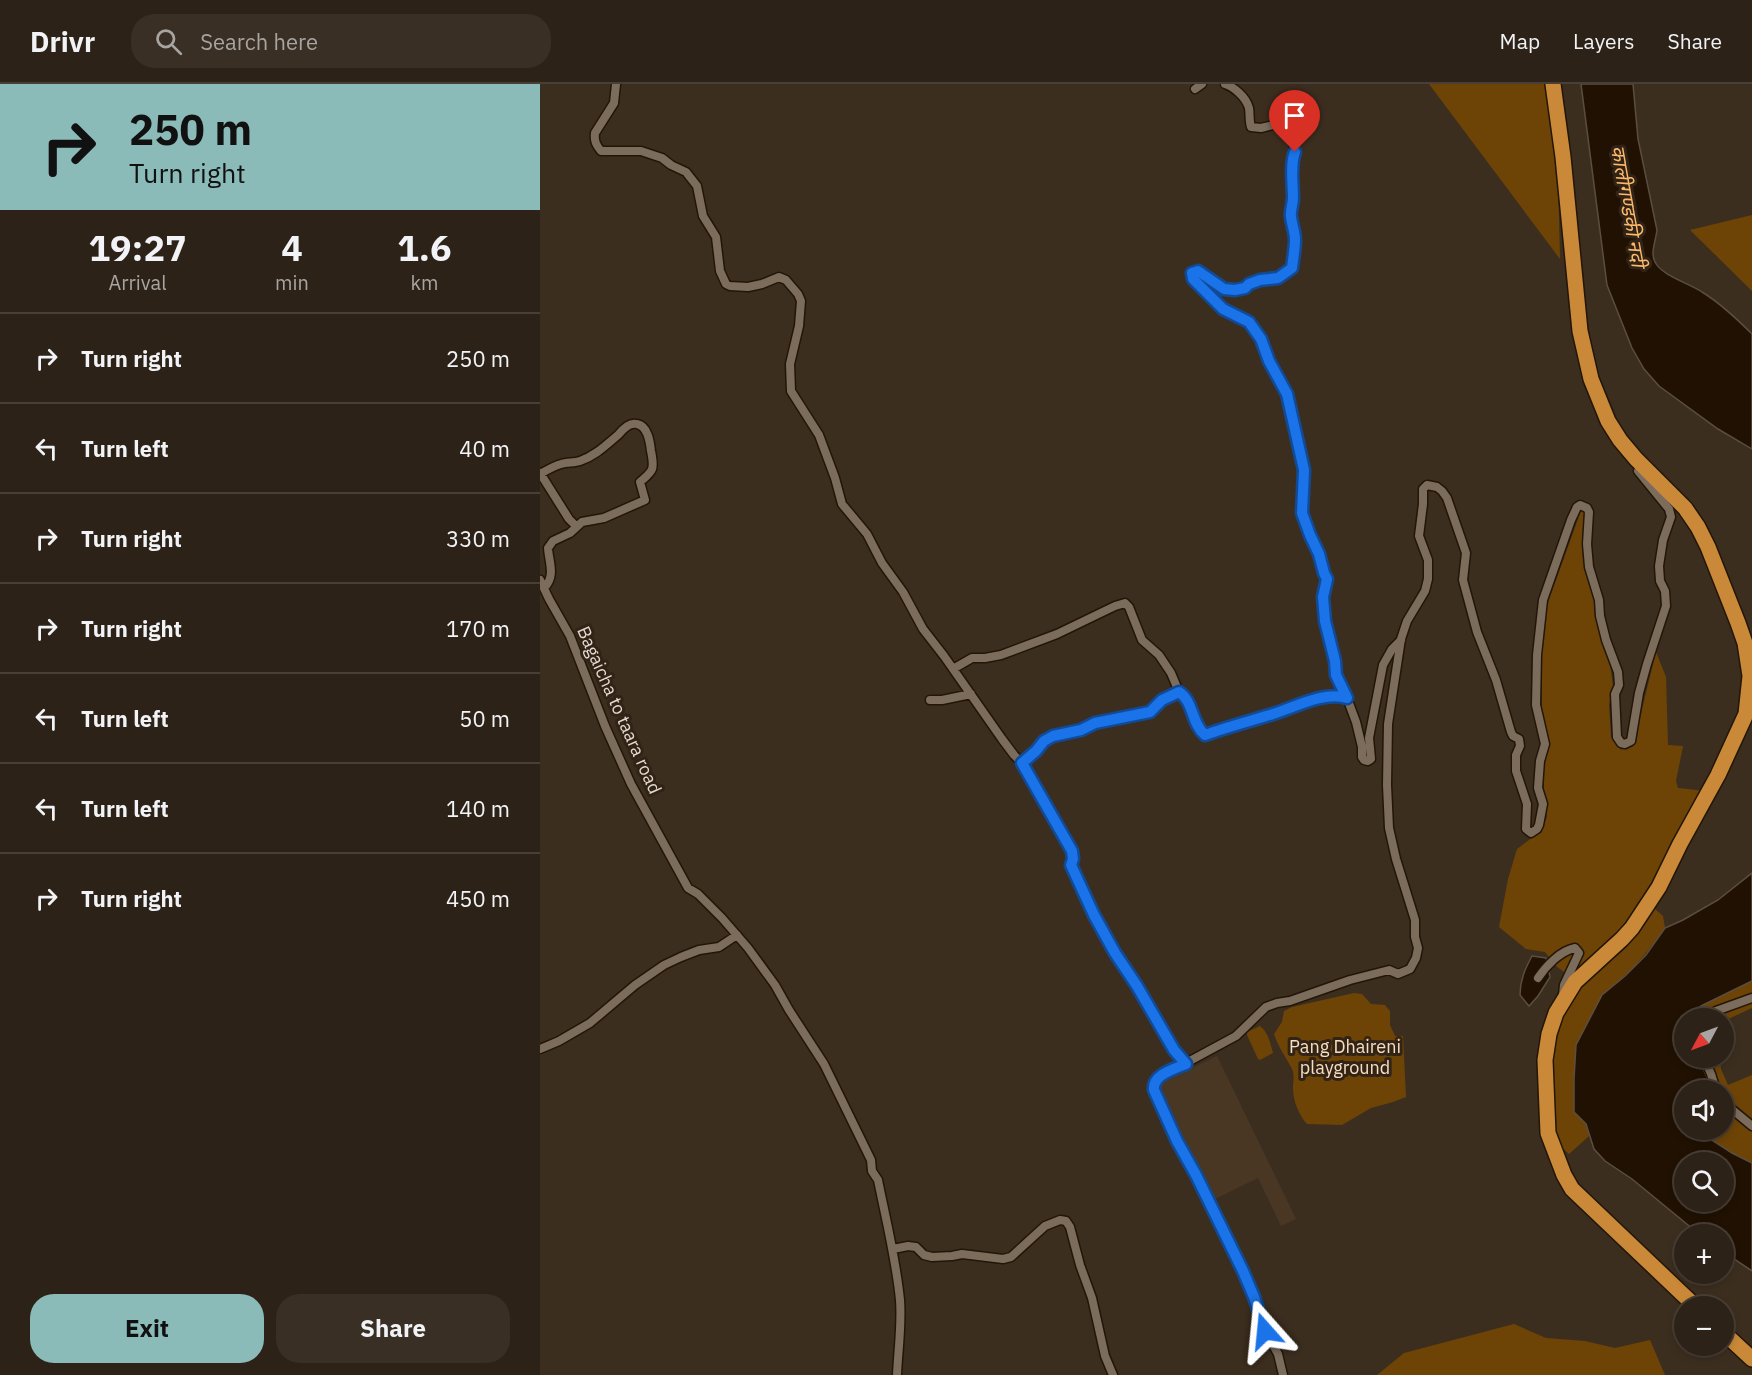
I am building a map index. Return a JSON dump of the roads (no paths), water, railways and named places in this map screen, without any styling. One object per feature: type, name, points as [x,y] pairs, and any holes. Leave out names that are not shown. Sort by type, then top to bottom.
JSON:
[{"type":"highway","points":[[1553,84],[1563,158],[1580,331],[1591,379],[1608,422],[1620,440],[1685,508],[1698,527],[1745,643],[1750,676],[1746,714],[1718,775],[1659,887],[1623,939],[1575,982],[1556,1012],[1549,1034],[1545,1060],[1548,1132],[1564,1175],[1572,1189],[1684,1296]]},
{"type":"highway","points":[[1734,1342],[1752,1359]]},
{"type":"street","points":[[616,84],[614,103],[595,133],[594,139],[601,151],[641,151],[662,158],[671,165],[686,171],[697,186],[703,216],[716,237],[720,271],[726,284],[748,287],[762,285],[778,277],[786,280],[798,294],[801,302],[799,326],[790,364],[791,391],[819,435],[842,504],[867,534],[923,629],[1014,756],[1022,763],[1072,851],[1071,865],[1094,915],[1174,1050],[1186,1064]]},
{"type":"street","points":[[1225,84],[1245,100],[1249,108],[1251,127],[1288,126],[1292,131],[1295,152],[1291,216],[1295,239],[1292,268],[1278,278],[1260,280],[1245,288],[1235,290],[1224,289],[1198,271],[1192,273],[1193,279],[1223,309],[1249,322],[1261,339],[1269,361],[1287,394],[1304,470],[1302,513],[1327,579],[1323,597],[1325,621],[1335,661],[1336,675],[1356,722],[1362,756],[1368,762],[1371,759],[1369,738],[1383,665],[1401,639]]},
{"type":"street","points":[[542,584],[549,582],[552,573],[548,548],[553,541],[570,533],[582,522],[604,518],[645,500],[640,482],[650,475],[653,461],[648,435],[643,427],[631,424],[592,455],[578,462],[561,464],[540,473],[576,526]]},
{"type":"street","points":[[1283,1375],[1278,1354],[1265,1331],[1243,1271],[1177,1141],[1154,1090],[1154,1083],[1158,1077],[1186,1064],[1236,1035],[1266,1007],[1389,970],[1402,974],[1410,969],[1416,958],[1418,948],[1415,920],[1389,828],[1388,724],[1401,639],[1407,621],[1425,591],[1428,579],[1428,560],[1419,536],[1424,489],[1427,485],[1442,490],[1447,498],[1466,553],[1463,580],[1477,632],[1496,680],[1511,732],[1519,739],[1516,771],[1527,804],[1527,829],[1531,833],[1535,831],[1542,812],[1538,788],[1540,761],[1545,744],[1536,705],[1543,600],[1571,520],[1580,505],[1587,508],[1589,512],[1587,544],[1589,567],[1599,600],[1606,640],[1618,672],[1619,685],[1615,694],[1617,737],[1621,743],[1631,741],[1639,693],[1666,606],[1659,566],[1663,540],[1671,517],[1669,509],[1632,462],[1636,459]]},
{"type":"street","name":"Bagaicha to taara road","points":[[542,584],[570,636],[605,726],[631,784],[668,853],[688,888],[698,894],[737,935],[775,985],[834,1083],[871,1160],[872,1170],[878,1180],[893,1249],[900,1300],[897,1375]]},
{"type":"street","points":[[953,669],[972,658],[985,658],[1021,648],[1036,640],[1070,629],[1125,603],[1142,640],[1159,655],[1171,673],[1179,692],[1188,701],[1197,726],[1205,735],[1240,722],[1316,700],[1338,695],[1347,698]]},
{"type":"street","points":[[1022,763],[1044,741],[1053,736],[1081,730],[1095,723],[1150,712],[1162,700],[1179,692]]},
{"type":"street","points":[[930,700],[971,694]]},
{"type":"street","points":[[540,1049],[590,1023],[635,985],[664,965],[699,950],[719,946],[737,935]]},
{"type":"street","points":[[1538,978],[1567,950],[1575,948],[1579,953],[1564,985],[1563,995],[1556,1012]]},
{"type":"street","points":[[1724,1008],[1752,998]]},
{"type":"street","points":[[1734,1111],[1752,1126]]},
{"type":"street","points":[[893,1249],[915,1247],[924,1255],[932,1257],[962,1254],[1011,1257],[1045,1226],[1060,1220],[1066,1221],[1070,1227],[1086,1285],[1092,1298],[1113,1375]]},
{"type":"water","name":"कालीगण्डकी नदी","points":[[1581,84],[1633,84],[1638,139],[1657,230],[1653,251],[1655,262],[1663,271],[1715,301],[1752,334],[1752,449],[1718,429],[1659,386],[1644,369],[1632,348],[1607,285]]},
{"type":"water","points":[[1752,873],[1752,981],[1699,1008],[1674,1008],[1673,1040],[1674,1068],[1703,1068],[1708,1080],[1674,1080],[1674,1140],[1712,1140],[1730,1152],[1674,1152],[1674,1212],[1734,1212],[1734,1154],[1752,1163],[1752,1271],[1734,1259],[1734,1224],[1687,1224],[1632,1179],[1605,1161],[1594,1149],[1586,1124],[1574,1112],[1576,1045],[1602,995],[1646,955],[1665,928],[1718,900]]},
{"type":"water","points":[[1532,956],[1546,958],[1550,977],[1529,1006],[1520,995],[1520,990],[1523,975]]},
{"type":"park label","name":"Pang Dhaireni playground","points":[[1345,1057]]}]
